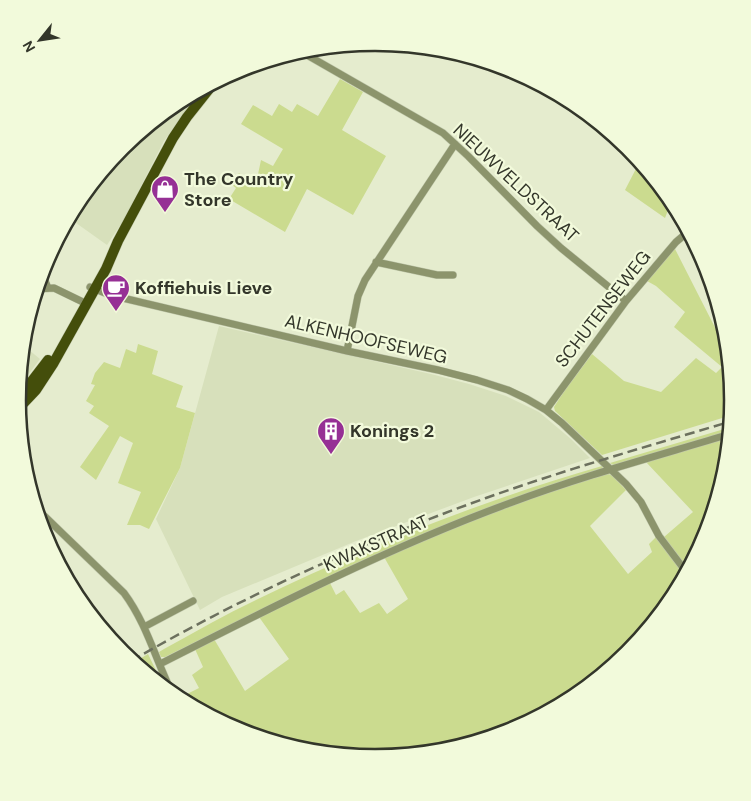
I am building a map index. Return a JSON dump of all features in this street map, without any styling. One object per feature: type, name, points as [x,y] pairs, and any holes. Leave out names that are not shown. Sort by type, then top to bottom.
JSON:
[{"type":"main road","points":[[26,399],[47,374],[92,288],[114,254],[118,241],[173,138],[203,97]]},
{"type":"main road","points":[[27,388],[47,361],[84,303]]},
{"type":"street","name":"NIEUWVELDSTRAAT","points":[[311,57],[425,122],[455,144],[543,232],[626,301]]},
{"type":"street","points":[[347,351],[358,296],[376,262],[455,144]]},
{"type":"street","name":"SCHUTENSEWEG","points":[[546,410],[626,301],[683,235]]},
{"type":"street","points":[[376,262],[437,275],[453,276]]},
{"type":"street","points":[[46,284],[48,288]]},
{"type":"street","points":[[45,288],[58,289],[84,303]]},
{"type":"street","name":"ALKENHOOFSEWEG","points":[[92,288],[110,295],[347,351],[438,370],[508,390],[546,410],[612,470],[641,502],[659,536],[682,567]]},
{"type":"street","name":"KWAKSTRAAT","points":[[160,664],[346,572],[456,523],[559,485],[723,436]]},
{"type":"street","points":[[47,519],[124,593],[144,627],[167,681]]},
{"type":"street","points":[[144,627],[193,602]]},
{"type":"shaded area","points":[[190,104],[164,141],[123,221],[107,245],[75,222],[85,206],[113,170],[145,138]]},
{"type":"shaded area","points":[[219,326],[431,374],[506,396],[539,412],[590,458],[474,497],[356,541],[222,597],[200,610],[156,519],[180,468]]},
{"type":"shaded area","points":[[30,351],[40,359],[27,376]]},
{"type":"green space","points":[[340,79],[363,92],[342,130],[386,156],[353,215],[307,189],[285,232],[229,199],[236,188],[231,184],[239,173],[256,184],[261,160],[273,166],[283,149],[241,124],[253,105],[272,116],[279,104],[292,112],[297,104],[318,116]]},
{"type":"green space","points":[[636,168],[668,210],[665,218],[625,190]]},
{"type":"green space","points":[[674,247],[718,334],[724,378],[724,417],[602,455],[555,411],[554,407],[592,354],[624,381],[661,392],[696,358],[716,373],[722,367],[674,327],[685,312],[656,286],[647,281]]},
{"type":"green space","points":[[138,344],[158,351],[152,374],[183,386],[176,407],[195,413],[180,468],[149,529],[140,525],[127,525],[141,492],[118,483],[133,443],[120,436],[96,480],[80,467],[109,426],[89,413],[94,406],[86,401],[95,385],[91,384],[95,373],[104,362],[120,368],[126,349],[136,353]]},
{"type":"green space","points":[[723,429],[723,434],[615,466],[610,463]]},
{"type":"green space","points":[[723,439],[713,491],[698,534],[684,564],[664,537],[693,512],[646,462]]},
{"type":"green space","points":[[602,466],[603,469],[549,486],[280,600],[165,657],[161,657],[159,652],[222,617],[300,579],[427,525],[558,479]]},
{"type":"green space","points":[[608,474],[612,475],[626,490],[590,526],[628,574],[652,552],[649,544],[656,537],[681,570],[653,613],[606,663],[570,691],[530,714],[488,731],[444,743],[398,749],[353,749],[307,743],[263,731],[221,714],[186,694],[199,688],[192,675],[203,667],[195,649],[214,639],[245,691],[289,659],[259,617],[330,583],[336,595],[344,590],[360,613],[379,603],[387,614],[408,599],[384,557],[467,523]]},
{"type":"green space","points":[[148,654],[157,673],[145,663],[140,658]]},
{"type":"railway","points":[[139,657],[261,592],[349,552],[440,515],[547,477],[724,423]]},
{"type":"place","name":"The Country Store","points":[[165,213]]},
{"type":"place","name":"Koffiehuis Lieve","points":[[116,312]]},
{"type":"place","name":"Konings 2","points":[[331,455]]}]
